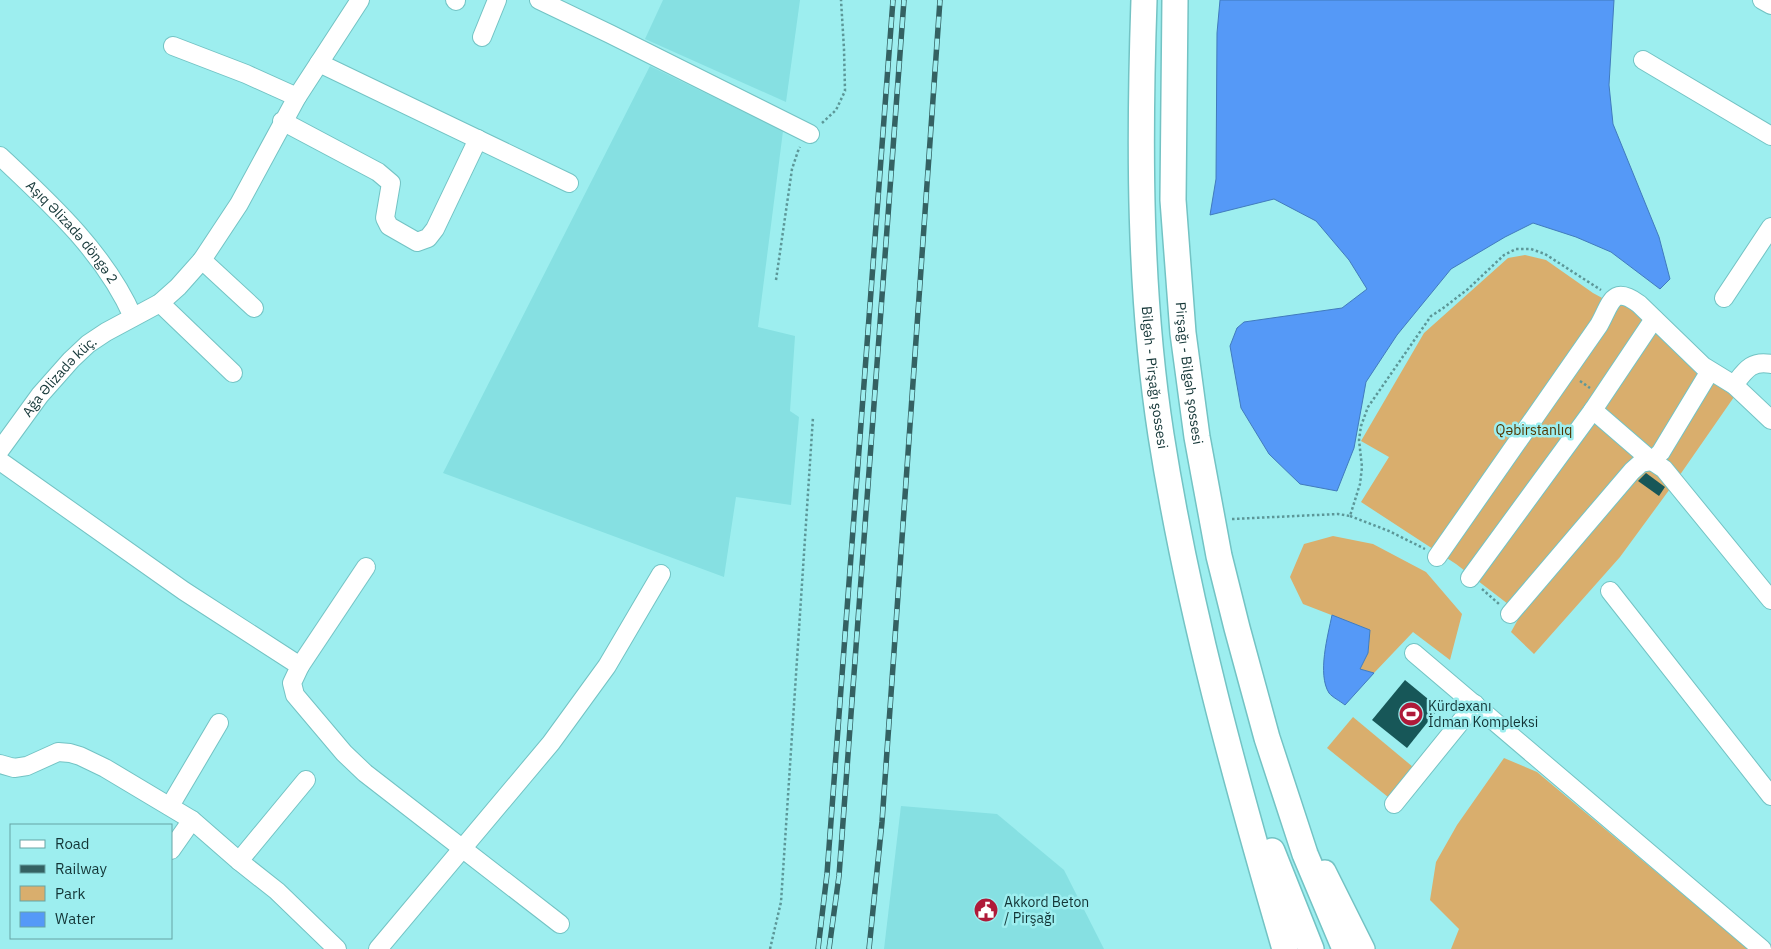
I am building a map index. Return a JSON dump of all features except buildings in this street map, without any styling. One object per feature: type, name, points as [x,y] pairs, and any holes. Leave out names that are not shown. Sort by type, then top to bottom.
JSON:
[{"type":"highway","name":"Bilgəh - Pirşağı şossesi","points":[[1144,0],[1141,85],[1142,205],[1150,338],[1161,434],[1178,536],[1203,645],[1230,747]]},
{"type":"highway","name":"Pirşağı - Bilgəh şossesi","points":[[1175,0],[1174,219],[1183,333],[1197,437],[1219,556],[1267,738],[1305,854],[1345,949]]},
{"type":"highway","points":[[1230,747],[1285,949]]},
{"type":"highway","points":[[1230,747],[1311,949]]},
{"type":"main road","points":[[1267,738],[1332,888],[1364,949]]},
{"type":"street","name":"Ağa Əlizadə küç.","points":[[0,450],[40,395],[88,344],[106,332],[160,303],[178,288],[202,260],[239,204],[282,121],[360,0]]},
{"type":"street","points":[[482,37],[497,0]]},
{"type":"street","points":[[539,0],[810,134]]},
{"type":"street","points":[[1762,0],[1771,5]]},
{"type":"street","points":[[173,46],[246,74],[297,97]]},
{"type":"street","points":[[1643,60],[1771,136]]},
{"type":"street","points":[[319,63],[569,184]]},
{"type":"street","points":[[282,121],[378,172],[391,184],[385,218],[389,226],[417,242],[428,238],[435,229],[478,139]]},
{"type":"street","name":"Aşıq Əlizadə döngə 2","points":[[0,156],[77,233],[110,274],[124,296],[133,317]]},
{"type":"street","points":[[1724,298],[1771,227]]},
{"type":"street","points":[[202,260],[254,308]]},
{"type":"street","points":[[1437,557],[1599,324],[1613,298],[1618,295],[1628,296],[1703,366],[1734,386],[1771,420]]},
{"type":"street","points":[[160,303],[233,373]]},
{"type":"street","points":[[1470,578],[1598,403],[1654,319]]},
{"type":"street","points":[[1734,386],[1754,364],[1771,364]]},
{"type":"street","points":[[1510,614],[1632,471],[1641,463],[1652,461],[1661,452],[1710,371]]},
{"type":"street","points":[[1598,403],[1652,461],[1664,469],[1771,600]]},
{"type":"street","points":[[0,461],[184,591],[300,666]]},
{"type":"street","points":[[366,567],[300,666],[292,683],[295,695],[344,753],[365,773],[560,924]]},
{"type":"street","points":[[378,949],[557,735],[607,666],[661,574]]},
{"type":"street","points":[[1610,591],[1771,796]]},
{"type":"street","points":[[1414,653],[1762,949],[1771,941]]},
{"type":"street","points":[[1394,804],[1475,704]]},
{"type":"street","points":[[170,806],[219,724]]},
{"type":"street","points":[[0,764],[14,768],[26,766],[58,752],[70,753],[105,768],[192,820],[277,891],[337,949]]},
{"type":"street","points":[[239,861],[306,780]]},
{"type":"street","points":[[172,849],[192,820]]},
{"type":"path","points":[[1213,520],[1338,514],[1350,516],[1360,484],[1362,467],[1361,426],[1368,407],[1431,316],[1468,289],[1504,255],[1516,249],[1531,249],[1545,254],[1613,298]]},
{"type":"path","points":[[1567,371],[1598,403]]},
{"type":"path","points":[[770,949],[781,902],[813,417]]},
{"type":"shaded area","points":[[663,0],[800,0],[786,102],[645,39]]},
{"type":"shaded area","points":[[650,66],[783,131],[758,327],[795,336],[790,411],[799,417],[791,505],[736,497],[724,577],[443,473]]},
{"type":"shaded area","name":"Akkord Beton / Pirşağı","points":[[901,806],[997,814],[1064,870],[1104,949],[884,949]]},
{"type":"green space","name":"Qəbirstanlıq","points":[[1525,255],[1546,260],[1593,293],[1615,305],[1635,306],[1680,351],[1734,397],[1620,557],[1534,654],[1511,632],[1521,614],[1456,564],[1361,502],[1389,457],[1361,441],[1424,333],[1508,258]]},
{"type":"green space","points":[[1333,536],[1373,544],[1426,572],[1462,614],[1450,660],[1413,632],[1374,673],[1360,669],[1368,653],[1370,630],[1303,604],[1290,577],[1304,544]]},
{"type":"green space","points":[[1353,717],[1413,767],[1388,797],[1327,748]]},
{"type":"green space","points":[[1504,758],[1537,772],[1748,949],[1451,949],[1459,929],[1430,900],[1436,862],[1457,825]]},
{"type":"water","points":[[1220,0],[1614,0],[1609,85],[1613,124],[1659,237],[1670,279],[1660,289],[1611,252],[1576,237],[1533,223],[1505,237],[1451,269],[1397,335],[1366,382],[1354,448],[1337,491],[1300,484],[1269,454],[1241,408],[1230,346],[1237,328],[1244,322],[1342,308],[1367,289],[1349,260],[1316,221],[1274,199],[1210,215],[1216,179],[1217,33]]},
{"type":"water","points":[[1332,615],[1370,630],[1368,653],[1360,669],[1374,673],[1345,705],[1329,693],[1324,676],[1326,643]]},
{"type":"railway","points":[[818,949],[827,874],[893,0]]},
{"type":"railway","points":[[829,949],[839,876],[904,0]]},
{"type":"railway","points":[[869,949],[882,822],[940,0]]},
{"type":"place","name":"Kürdəxanı İdman Kompleksi","points":[[1411,714]]},
{"type":"place","name":"Akkord Beton / Pirşağı","points":[[986,910]]}]
